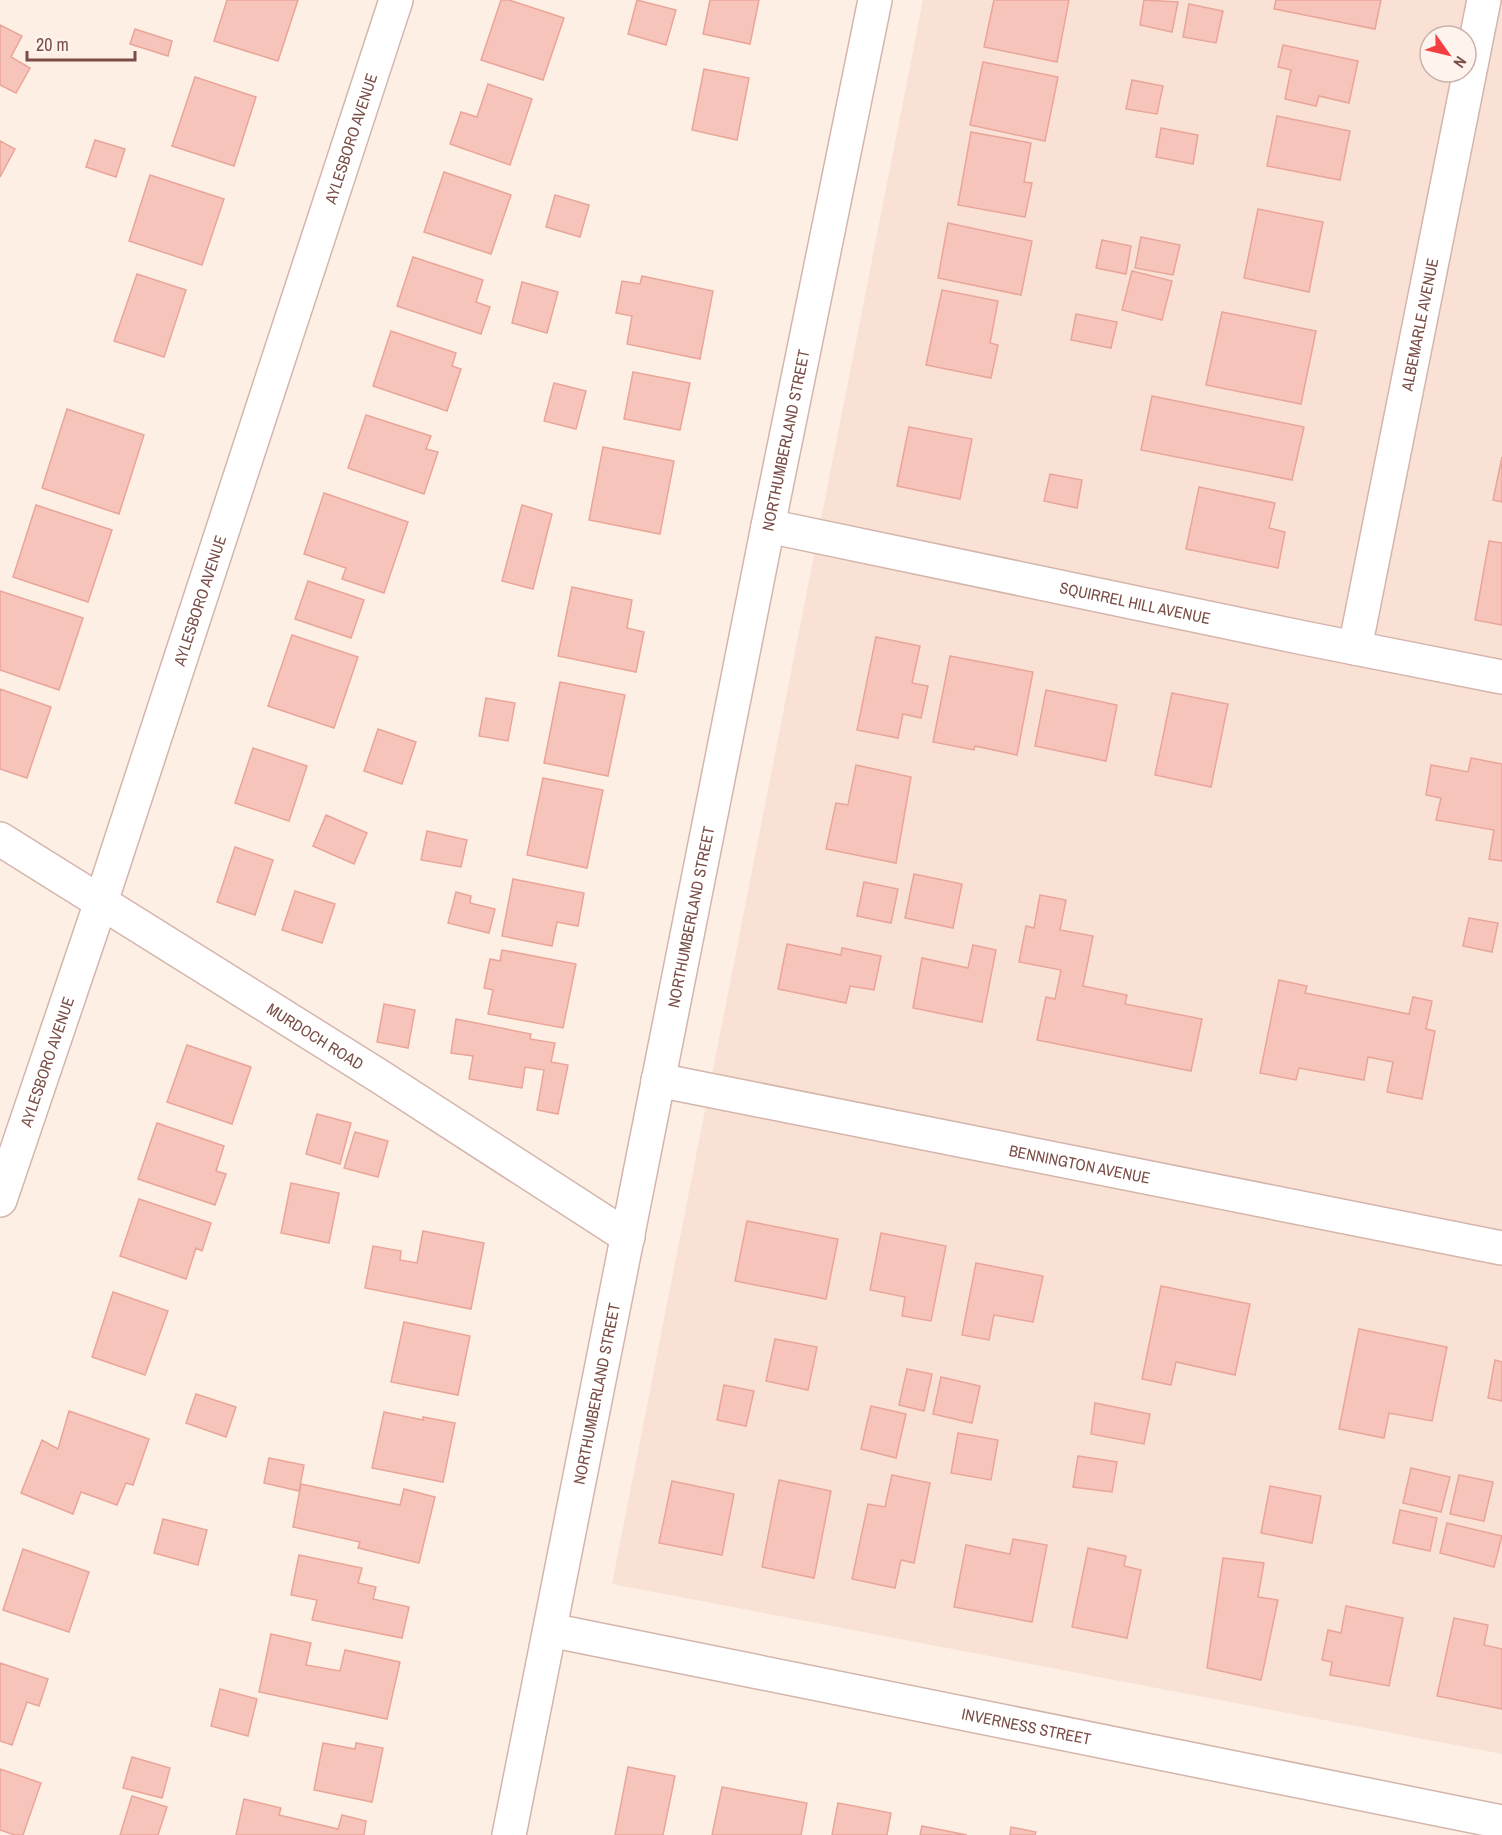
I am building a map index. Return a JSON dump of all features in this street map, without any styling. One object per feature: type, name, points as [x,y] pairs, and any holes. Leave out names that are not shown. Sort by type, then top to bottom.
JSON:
[{"type":"street","name":"AYLESBORO AVENUE","points":[[0,1200],[101,902],[396,0]]},
{"type":"street","name":"NORTHUMBERLAND STREET","points":[[509,1835],[768,526],[875,0]]},
{"type":"street","name":"ALBEMARLE AVENUE","points":[[1355,648],[1484,0]]},
{"type":"street","name":"SQUIRREL HILL AVENUE","points":[[768,526],[1502,677]]},
{"type":"street","name":"MURDOCH ROAD","points":[[0,839],[379,1076],[628,1238]]},
{"type":"street","name":"BENNINGTON AVENUE","points":[[658,1080],[1502,1248]]},
{"type":"street","name":"INVERNESS STREET","points":[[550,1630],[1502,1822]]},
{"type":"shaded area","points":[[923,0],[1502,0],[1502,1754],[612,1584]]},
{"type":"building","points":[[227,0],[298,0],[278,61],[214,41]]},
{"type":"building","points":[[501,0],[509,0],[564,18],[543,80],[481,60]]},
{"type":"building","points":[[637,0],[676,10],[666,45],[628,34]]},
{"type":"building","points":[[710,0],[759,0],[750,44],[703,34]]},
{"type":"building","points":[[994,0],[1069,0],[1057,62],[984,47]]},
{"type":"building","points":[[1144,0],[1178,2],[1172,32],[1140,25]]},
{"type":"building","points":[[1276,0],[1381,0],[1375,29],[1274,9]]},
{"type":"building","points":[[1189,4],[1223,11],[1216,43],[1183,37]]},
{"type":"building","points":[[0,25],[22,36],[11,57],[30,68],[16,93],[0,85]]},
{"type":"building","points":[[135,29],[172,41],[168,56],[130,44]]},
{"type":"building","points":[[1283,45],[1358,61],[1349,103],[1319,96],[1316,106],[1285,99],[1291,70],[1278,67]]},
{"type":"building","points":[[983,62],[1058,77],[1045,141],[970,125]]},
{"type":"building","points":[[704,69],[749,78],[737,140],[692,130]]},
{"type":"building","points":[[195,77],[256,97],[234,166],[172,146]]},
{"type":"building","points":[[1132,80],[1163,86],[1157,114],[1126,109]]},
{"type":"building","points":[[488,84],[532,99],[510,165],[450,144],[461,112],[477,117]]},
{"type":"building","points":[[1277,116],[1350,131],[1340,180],[1267,166]]},
{"type":"building","points":[[1161,128],[1198,135],[1193,164],[1156,157]]},
{"type":"building","points":[[971,132],[1031,143],[1024,182],[1032,183],[1025,217],[958,205]]},
{"type":"building","points":[[95,140],[125,149],[116,177],[86,167]]},
{"type":"building","points":[[0,141],[15,149],[0,177]]},
{"type":"building","points":[[444,172],[511,195],[491,254],[424,232]]},
{"type":"building","points":[[150,175],[224,199],[202,265],[129,241]]},
{"type":"building","points":[[555,195],[589,205],[580,237],[546,227]]},
{"type":"building","points":[[1258,209],[1323,222],[1309,292],[1244,278]]},
{"type":"building","points":[[948,223],[1032,241],[1021,295],[938,278]]},
{"type":"building","points":[[1141,237],[1180,245],[1173,275],[1135,268]]},
{"type":"building","points":[[1102,240],[1131,246],[1126,274],[1096,268]]},
{"type":"building","points":[[413,257],[483,280],[476,302],[490,307],[481,334],[397,306]]},
{"type":"building","points":[[1132,271],[1172,281],[1162,320],[1122,310]]},
{"type":"building","points":[[137,274],[186,290],[164,357],[114,341]]},
{"type":"building","points":[[642,276],[713,291],[700,359],[627,344],[632,316],[616,313],[622,281],[640,284]]},
{"type":"building","points":[[522,282],[558,292],[547,333],[512,323]]},
{"type":"building","points":[[942,290],[998,301],[990,343],[998,345],[991,378],[926,365]]},
{"type":"building","points":[[1222,312],[1316,331],[1301,404],[1206,385]]},
{"type":"building","points":[[1076,314],[1117,322],[1111,348],[1071,340]]},
{"type":"building","points":[[391,331],[456,353],[452,366],[461,369],[447,411],[373,386]]},
{"type":"building","points":[[633,372],[690,383],[680,430],[624,419]]},
{"type":"building","points":[[554,383],[586,391],[576,429],[544,421]]},
{"type":"building","points":[[1152,396],[1304,427],[1292,480],[1141,450]]},
{"type":"building","points":[[67,409],[144,435],[119,514],[42,488]]},
{"type":"building","points":[[366,415],[431,436],[426,449],[438,452],[424,494],[348,468]]},
{"type":"building","points":[[909,427],[972,439],[960,499],[897,486]]},
{"type":"building","points":[[603,447],[674,461],[660,534],[589,520]]},
{"type":"building","points":[[1502,457],[1502,502],[1493,500]]},
{"type":"building","points":[[1050,474],[1082,480],[1077,508],[1044,501]]},
{"type":"building","points":[[1199,487],[1275,503],[1269,528],[1285,532],[1278,568],[1186,549]]},
{"type":"building","points":[[324,493],[408,522],[384,593],[342,579],[346,568],[304,554]]},
{"type":"building","points":[[36,505],[112,530],[88,602],[13,577]]},
{"type":"building","points":[[522,505],[552,514],[533,589],[502,581]]},
{"type":"building","points":[[1489,541],[1502,543],[1502,625],[1475,620]]},
{"type":"building","points":[[308,581],[364,600],[351,638],[295,619]]},
{"type":"building","points":[[572,587],[632,600],[627,628],[644,632],[636,672],[558,656]]},
{"type":"building","points":[[0,591],[83,618],[59,690],[0,670]]},
{"type":"building","points":[[292,635],[358,657],[334,728],[268,706]]},
{"type":"building","points":[[876,637],[920,646],[912,683],[928,686],[921,718],[903,714],[898,738],[857,730]]},
{"type":"building","points":[[950,656],[1033,672],[1017,755],[975,746],[974,750],[933,742]]},
{"type":"building","points":[[560,682],[625,695],[608,776],[544,763]]},
{"type":"building","points":[[0,689],[51,707],[27,778],[0,769]]},
{"type":"building","points":[[1046,690],[1117,705],[1106,761],[1035,746]]},
{"type":"building","points":[[1172,693],[1228,704],[1211,787],[1155,775]]},
{"type":"building","points":[[486,698],[515,703],[508,741],[479,736]]},
{"type":"building","points":[[378,729],[416,742],[402,784],[364,771]]},
{"type":"building","points":[[253,748],[307,766],[289,821],[235,803]]},
{"type":"building","points":[[1471,758],[1502,764],[1502,861],[1489,859],[1494,830],[1436,820],[1441,798],[1426,795],[1431,765],[1468,772]]},
{"type":"building","points":[[856,765],[911,777],[896,863],[826,849],[836,803],[848,805]]},
{"type":"building","points":[[543,778],[603,790],[587,868],[527,855]]},
{"type":"building","points":[[326,815],[367,833],[354,864],[313,846]]},
{"type":"building","points":[[427,831],[467,840],[461,867],[421,860]]},
{"type":"building","points":[[235,847],[273,860],[255,915],[217,902]]},
{"type":"building","points":[[914,874],[962,884],[953,928],[905,918]]},
{"type":"building","points":[[513,879],[584,893],[578,926],[557,922],[552,946],[502,936]]},
{"type":"building","points":[[864,882],[898,889],[891,923],[857,916]]},
{"type":"building","points":[[295,891],[335,904],[322,943],[282,930]]},
{"type":"building","points":[[456,892],[471,896],[470,903],[495,909],[489,933],[448,923]]},
{"type":"building","points":[[1040,895],[1066,900],[1060,930],[1093,936],[1083,986],[1127,995],[1125,1004],[1202,1019],[1191,1071],[1037,1040],[1046,997],[1055,999],[1061,970],[1019,962],[1026,926],[1034,928]]},
{"type":"building","points":[[1469,918],[1498,923],[1492,952],[1463,946]]},
{"type":"building","points":[[787,944],[841,955],[842,948],[881,956],[874,990],[850,986],[846,1003],[778,989]]},
{"type":"building","points":[[973,945],[996,950],[982,1022],[913,1008],[922,958],[968,968]]},
{"type":"building","points":[[502,950],[576,964],[563,1028],[488,1014],[493,990],[484,988],[490,959],[500,961]]},
{"type":"building","points":[[1279,980],[1307,986],[1305,993],[1409,1014],[1413,997],[1432,1001],[1426,1029],[1435,1031],[1422,1099],[1387,1092],[1393,1062],[1368,1057],[1364,1080],[1299,1068],[1296,1080],[1260,1073]]},
{"type":"building","points":[[384,1004],[415,1010],[408,1048],[377,1042]]},
{"type":"building","points":[[456,1019],[531,1034],[530,1039],[555,1043],[551,1062],[568,1065],[558,1114],[537,1110],[544,1070],[525,1067],[522,1088],[469,1079],[473,1056],[451,1053]]},
{"type":"building","points":[[187,1045],[251,1067],[232,1124],[167,1102]]},
{"type":"building","points":[[317,1114],[351,1123],[340,1164],[306,1154]]},
{"type":"building","points":[[157,1123],[224,1146],[216,1171],[226,1174],[215,1205],[138,1179]]},
{"type":"building","points":[[355,1132],[388,1141],[378,1177],[344,1168]]},
{"type":"building","points":[[291,1183],[339,1193],[329,1243],[281,1233]]},
{"type":"building","points":[[139,1199],[211,1223],[202,1251],[196,1248],[186,1279],[120,1256]]},
{"type":"building","points":[[747,1221],[838,1239],[826,1299],[735,1281]]},
{"type":"building","points":[[423,1231],[484,1243],[471,1309],[365,1288],[373,1246],[401,1251],[400,1260],[417,1263]]},
{"type":"building","points":[[881,1233],[946,1246],[931,1321],[902,1316],[905,1297],[870,1290]]},
{"type":"building","points":[[976,1263],[1043,1276],[1033,1322],[994,1315],[989,1340],[962,1335]]},
{"type":"building","points":[[1161,1286],[1250,1304],[1235,1375],[1176,1362],[1171,1385],[1142,1379]]},
{"type":"building","points":[[113,1292],[168,1311],[145,1375],[92,1357]]},
{"type":"building","points":[[404,1322],[470,1336],[458,1395],[391,1382]]},
{"type":"building","points":[[1359,1329],[1447,1347],[1432,1421],[1389,1413],[1384,1438],[1339,1429]]},
{"type":"building","points":[[775,1339],[817,1347],[808,1390],[766,1381]]},
{"type":"building","points":[[1495,1360],[1502,1362],[1502,1401],[1488,1398]]},
{"type":"building","points":[[907,1369],[932,1374],[924,1411],[899,1405]]},
{"type":"building","points":[[941,1377],[980,1386],[972,1423],[933,1414]]},
{"type":"building","points":[[724,1385],[754,1391],[746,1426],[717,1420]]},
{"type":"building","points":[[196,1394],[236,1407],[226,1437],[186,1423]]},
{"type":"building","points":[[1095,1403],[1150,1414],[1144,1444],[1091,1434]]},
{"type":"building","points":[[871,1406],[906,1414],[896,1458],[861,1449]]},
{"type":"building","points":[[69,1411],[149,1439],[133,1485],[126,1483],[117,1505],[81,1492],[73,1514],[21,1493],[42,1440],[58,1449]]},
{"type":"building","points":[[384,1412],[423,1420],[423,1417],[455,1423],[443,1482],[372,1468]]},
{"type":"building","points":[[958,1433],[998,1440],[991,1480],[951,1473]]},
{"type":"building","points":[[1078,1456],[1117,1462],[1112,1492],[1073,1487]]},
{"type":"building","points":[[269,1458],[304,1465],[299,1491],[264,1483]]},
{"type":"building","points":[[1411,1468],[1450,1477],[1441,1512],[1403,1503]]},
{"type":"building","points":[[892,1475],[930,1483],[914,1563],[901,1560],[895,1588],[852,1579],[868,1504],[885,1507]]},
{"type":"building","points":[[1459,1475],[1493,1482],[1484,1521],[1450,1514]]},
{"type":"building","points":[[779,1480],[831,1491],[814,1578],[762,1567]]},
{"type":"building","points":[[672,1481],[734,1494],[722,1555],[659,1543]]},
{"type":"building","points":[[301,1484],[400,1505],[404,1489],[435,1497],[419,1563],[358,1548],[360,1542],[293,1527]]},
{"type":"building","points":[[1270,1486],[1321,1496],[1312,1543],[1261,1533]]},
{"type":"building","points":[[1400,1510],[1437,1518],[1430,1551],[1393,1543]]},
{"type":"building","points":[[163,1519],[207,1530],[198,1565],[154,1553]]},
{"type":"building","points":[[1447,1523],[1502,1536],[1494,1567],[1440,1553]]},
{"type":"building","points":[[1013,1539],[1047,1545],[1032,1622],[954,1607],[966,1545],[1010,1554]]},
{"type":"building","points":[[1088,1548],[1126,1556],[1124,1566],[1141,1570],[1127,1638],[1072,1627]]},
{"type":"building","points":[[23,1549],[89,1572],[69,1632],[3,1610]]},
{"type":"building","points":[[299,1555],[362,1568],[358,1583],[376,1587],[373,1599],[409,1607],[402,1638],[312,1620],[317,1600],[291,1595]]},
{"type":"building","points":[[1223,1558],[1264,1563],[1258,1597],[1278,1600],[1261,1680],[1207,1668]]},
{"type":"building","points":[[1346,1606],[1403,1618],[1389,1686],[1330,1675],[1332,1662],[1322,1660],[1328,1630],[1341,1633]]},
{"type":"building","points":[[1454,1618],[1488,1625],[1484,1645],[1502,1649],[1502,1709],[1437,1696]]},
{"type":"building","points":[[271,1634],[311,1643],[306,1665],[340,1671],[345,1650],[400,1662],[387,1719],[259,1692]]},
{"type":"building","points":[[0,1663],[48,1679],[39,1706],[27,1702],[12,1745],[0,1741]]},
{"type":"building","points":[[220,1689],[257,1699],[248,1736],[211,1726]]},
{"type":"building","points":[[323,1743],[355,1749],[356,1743],[383,1748],[372,1802],[314,1790]]},
{"type":"building","points":[[132,1757],[170,1768],[162,1798],[123,1788]]},
{"type":"building","points":[[628,1767],[675,1776],[663,1835],[615,1835]]},
{"type":"building","points":[[0,1769],[41,1783],[23,1835],[0,1830]]},
{"type":"building","points":[[722,1787],[807,1803],[801,1835],[712,1835]]},
{"type":"building","points":[[132,1796],[167,1807],[158,1835],[120,1835]]},
{"type":"building","points":[[244,1799],[281,1808],[279,1815],[338,1829],[342,1815],[366,1821],[364,1835],[236,1835]]},
{"type":"building","points":[[838,1803],[891,1813],[887,1835],[832,1835]]},
{"type":"building","points":[[922,1826],[967,1835],[920,1835]]},
{"type":"building","points":[[1011,1827],[1036,1832],[1035,1835],[1010,1835]]}]
